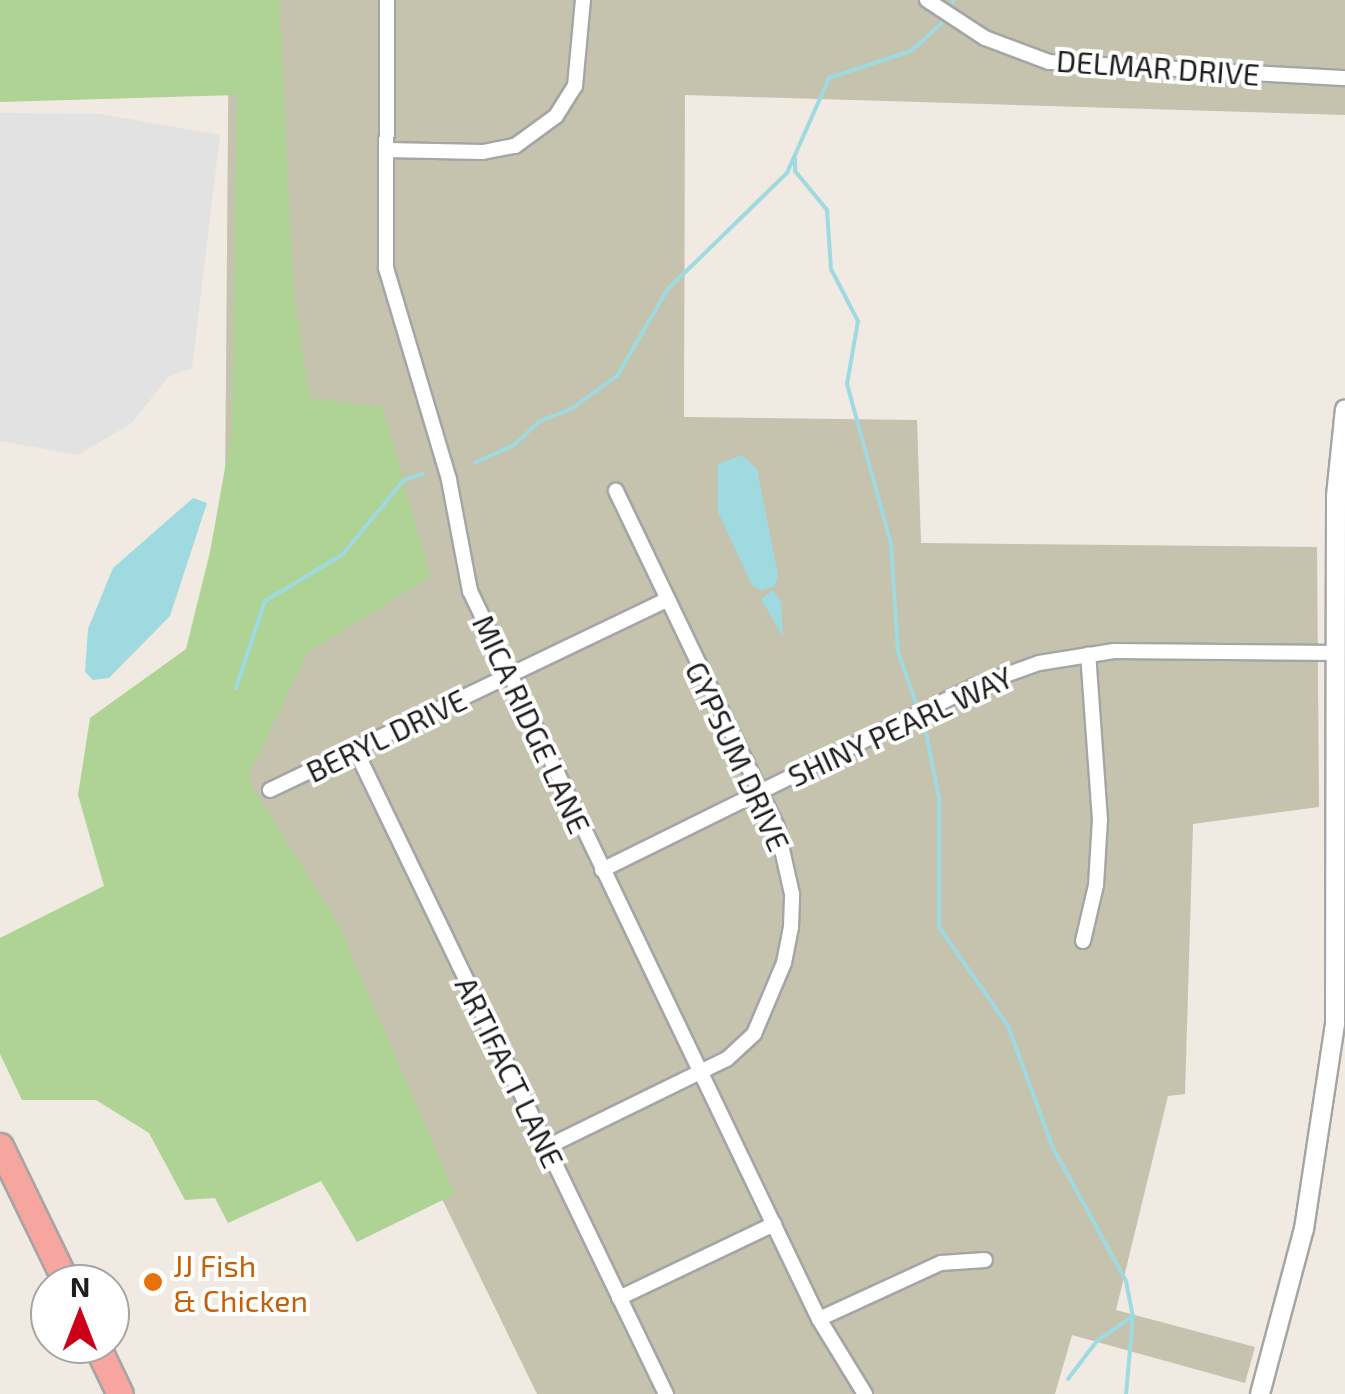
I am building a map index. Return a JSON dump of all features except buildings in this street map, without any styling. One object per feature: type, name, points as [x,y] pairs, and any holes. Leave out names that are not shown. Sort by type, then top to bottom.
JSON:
[{"type":"highway","points":[[0,1146],[57,1264]]},
{"type":"highway","points":[[106,1364],[120,1394]]},
{"type":"street","name":"MICA RIDGE LANE","points":[[387,0],[386,268],[449,480],[470,591],[506,677],[700,1076],[820,1319],[865,1394]]},
{"type":"street","points":[[386,150],[483,152],[515,146],[556,116],[575,86],[583,0]]},
{"type":"street","name":"DELMAR DRIVE","points":[[927,0],[985,38],[1049,62],[1345,78]]},
{"type":"street","points":[[1260,1394],[1304,1229],[1340,1024],[1336,496],[1345,410]]},
{"type":"street","name":"GYPSUM DRIVE","points":[[547,1146],[700,1076],[754,1034],[784,963],[792,894],[776,827],[664,601],[616,490]]},
{"type":"street","name":"BERYL DRIVE","points":[[270,790],[664,601]]},
{"type":"street","name":"SHINY PEARL WAY","points":[[602,870],[975,686],[1088,654],[1337,653]]},
{"type":"street","points":[[1082,942],[1096,885],[1100,820],[1088,654]]},
{"type":"street","name":"ARTIFACT LANE","points":[[355,750],[666,1394]]},
{"type":"street","points":[[620,1298],[774,1224]]},
{"type":"street","points":[[820,1319],[941,1263],[985,1260]]},
{"type":"shaded area","points":[[229,0],[1345,0],[1345,115],[685,95],[684,417],[917,420],[921,543],[1317,547],[1319,807],[1193,824],[1185,1094],[1168,1096],[1116,1310],[1255,1347],[1245,1383],[1072,1335],[1055,1394],[537,1394],[223,749]]},
{"type":"shaded area","points":[[0,113],[101,114],[220,135],[192,368],[168,377],[132,423],[78,455],[0,441]]},
{"type":"green space","points":[[0,0],[279,0],[294,298],[310,398],[383,407],[430,577],[308,652],[247,778],[338,924],[455,1194],[357,1242],[321,1181],[228,1223],[215,1198],[185,1200],[149,1133],[96,1100],[22,1100],[0,1054],[0,938],[104,886],[78,795],[90,718],[186,649],[210,552],[232,429],[237,95],[0,102]]},
{"type":"water","points":[[742,455],[757,469],[778,575],[775,586],[761,590],[752,585],[718,512],[718,464]]},
{"type":"water","points":[[193,498],[207,503],[170,616],[109,678],[93,680],[85,672],[88,629],[113,568]]},
{"type":"water","points":[[773,590],[781,601],[783,637],[761,599]]},
{"type":"waterway","points":[[952,4],[954,0]]},
{"type":"waterway","points":[[475,463],[514,445],[540,421],[571,409],[617,376],[667,290],[787,173],[829,78],[911,51],[942,23]]},
{"type":"waterway","points":[[795,159],[795,171],[827,210],[831,269],[858,321],[847,384],[891,544],[898,652],[916,703]]},
{"type":"waterway","points":[[236,688],[265,601],[342,555],[404,480],[422,474]]},
{"type":"waterway","points":[[924,723],[939,798],[939,927],[1008,1026],[1053,1148],[1126,1281],[1133,1316],[1126,1394]]},
{"type":"waterway","points":[[1068,1379],[1097,1341],[1133,1316]]},
{"type":"place","name":"JJ Fish & Chicken","points":[[153,1282]]}]
